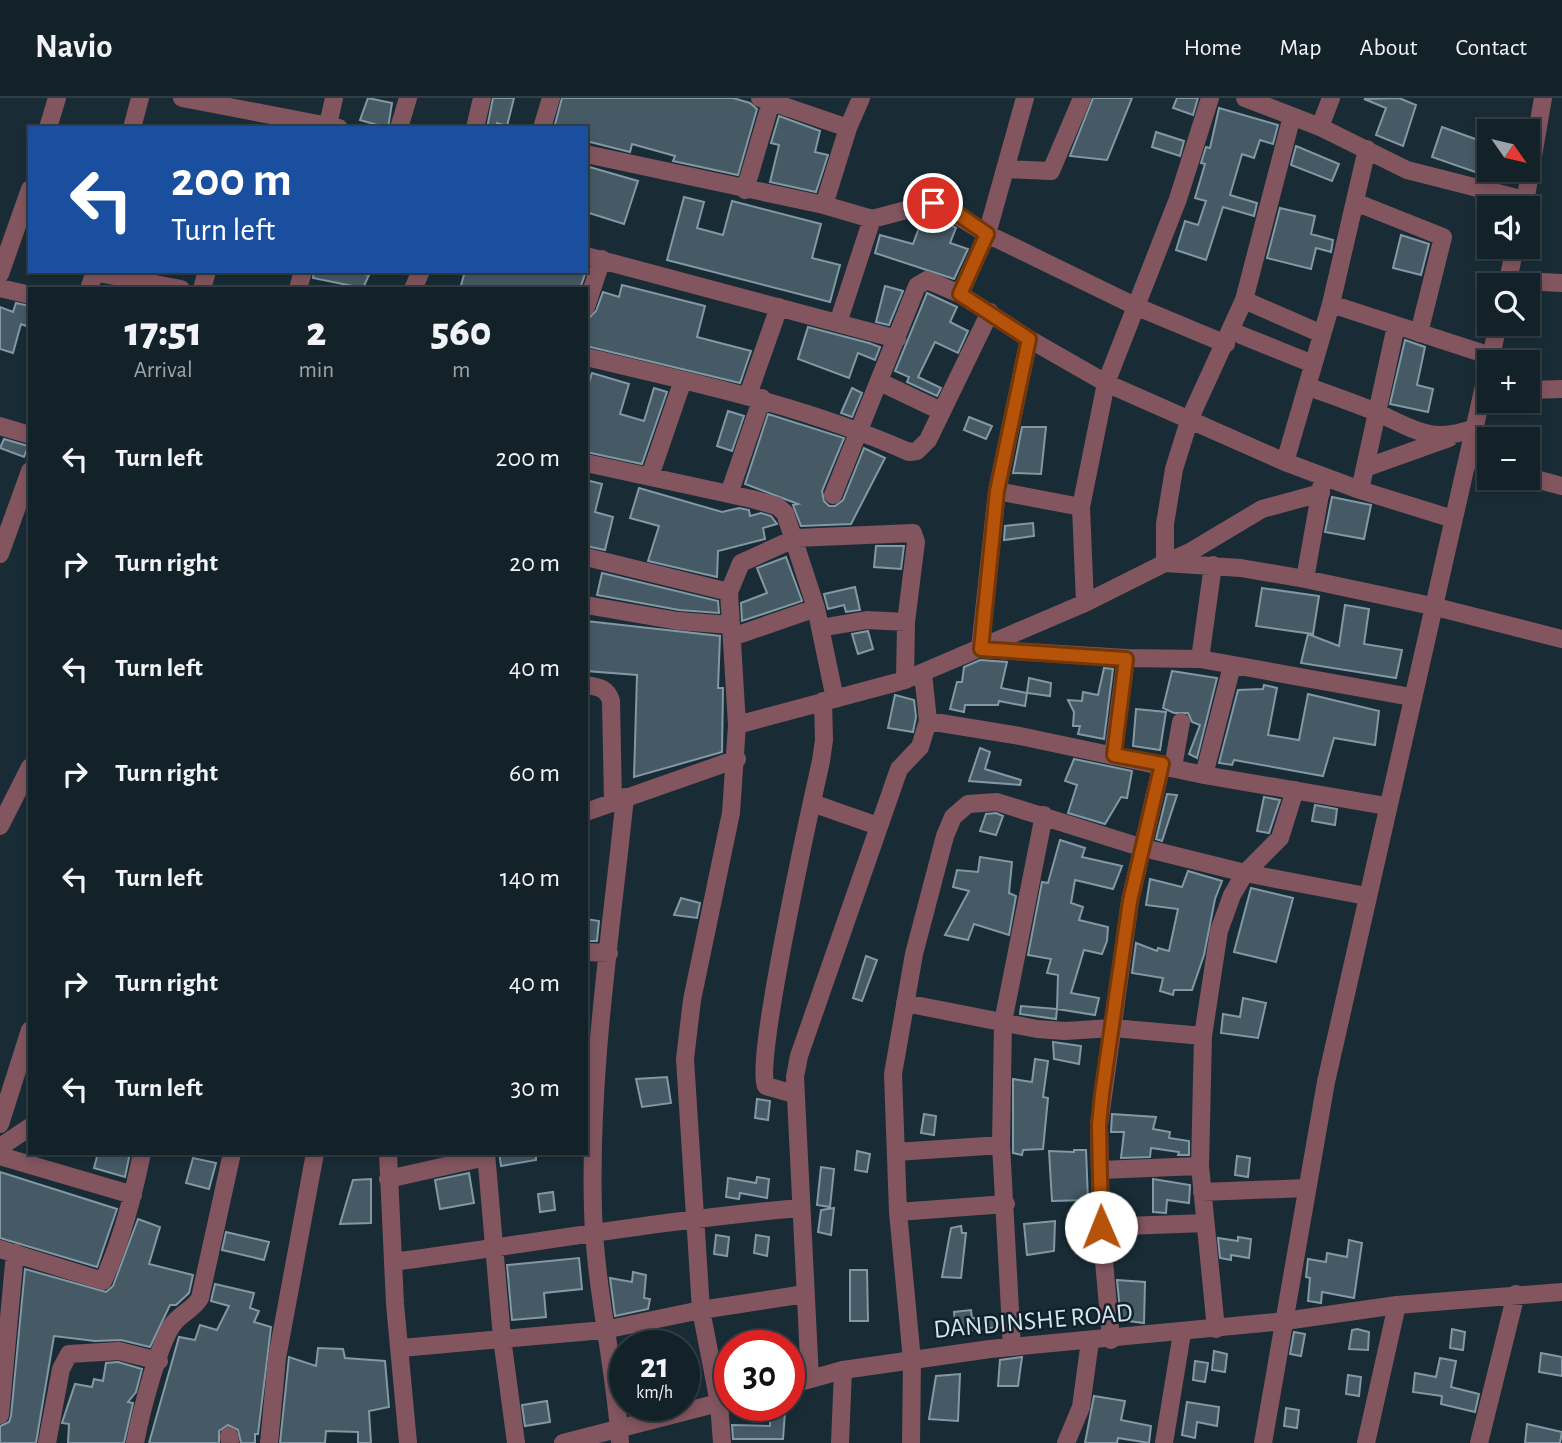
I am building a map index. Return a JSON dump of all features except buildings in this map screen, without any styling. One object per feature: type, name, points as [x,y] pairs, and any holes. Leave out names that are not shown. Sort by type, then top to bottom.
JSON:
[{"type":"street","points":[[49,126],[57,98]]},
{"type":"street","points":[[182,98],[331,126]]},
{"type":"street","points":[[334,98],[336,126]]},
{"type":"street","points":[[400,126],[408,98]]},
{"type":"street","points":[[475,126],[482,98]]},
{"type":"street","points":[[543,126],[551,98]]},
{"type":"street","points":[[824,205],[848,128],[861,98]]},
{"type":"street","points":[[960,294],[987,234],[1025,98]]},
{"type":"street","points":[[1004,169],[1051,171],[1082,98]]},
{"type":"street","points":[[1085,603],[1081,507],[1105,383],[1178,199],[1210,98]]},
{"type":"street","points":[[1245,98],[1320,127],[1412,171],[1498,196]]},
{"type":"street","points":[[1320,127],[1331,98]]},
{"type":"street","points":[[1526,196],[1543,98]]},
{"type":"street","points":[[132,126],[134,99]]},
{"type":"street","points":[[745,190],[765,100],[848,128]]},
{"type":"street","points":[[1165,563],[1166,524],[1174,469],[1190,418],[1244,300],[1292,116]]},
{"type":"street","points":[[1285,462],[1331,304],[1367,149]]},
{"type":"street","points":[[588,154],[824,205],[872,219],[933,203],[952,210],[987,234],[1135,306],[1313,364]]},
{"type":"street","points":[[0,274],[28,195]]},
{"type":"street","points":[[1354,202],[1443,237],[1419,333]]},
{"type":"street","points":[[838,323],[872,219]]},
{"type":"street","points":[[588,295],[594,258],[897,339]]},
{"type":"street","points":[[93,277],[166,287]]},
{"type":"street","points":[[833,495],[917,286],[922,282],[933,282],[960,294],[1029,339],[1105,383],[1190,418],[1285,462],[1322,484],[1360,490],[1453,519]]},
{"type":"street","points":[[1540,283],[1562,283]]},
{"type":"street","points":[[0,288],[28,295]]},
{"type":"street","points":[[1244,300],[1322,334]]},
{"type":"street","points":[[1331,304],[1419,333],[1477,356]]},
{"type":"street","points":[[729,494],[779,307]]},
{"type":"street","points":[[588,357],[755,396],[861,430],[909,452],[917,451],[928,440],[990,312]]},
{"type":"street","points":[[1360,490],[1396,326]]},
{"type":"street","points":[[977,647],[997,491],[1029,339]]},
{"type":"street","points":[[650,476],[683,380]]},
{"type":"street","points":[[880,382],[941,411]]},
{"type":"street","points":[[1309,387],[1376,413],[1413,431],[1438,436],[1455,435]]},
{"type":"street","points":[[1540,390],[1562,389]]},
{"type":"street","points":[[1263,1443],[1307,1188],[1366,896],[1479,413]]},
{"type":"street","points":[[0,426],[28,434]]},
{"type":"street","points":[[1365,468],[1475,428]]},
{"type":"street","points":[[1468,458],[1477,461]]},
{"type":"street","points":[[588,463],[777,506],[785,513],[796,538],[816,608],[829,700],[824,740],[770,1015],[762,1074],[766,1086],[794,1094]]},
{"type":"street","points":[[0,554],[28,477]]},
{"type":"street","points":[[1540,480],[1562,486]]},
{"type":"street","points":[[737,725],[923,673],[977,647],[1085,603],[1190,552],[1262,509],[1322,484]]},
{"type":"street","points":[[1305,579],[1322,484]]},
{"type":"street","points":[[997,491],[1081,507]]},
{"type":"street","points":[[714,1361],[701,1310],[685,1059],[692,1000],[727,843],[737,759],[729,592],[741,563],[796,538],[914,533],[916,542],[906,622],[905,680]]},
{"type":"street","points":[[588,557],[729,592]]},
{"type":"street","points":[[1165,563],[1213,565],[1305,579],[1432,606],[1562,639]]},
{"type":"street","points":[[1200,659],[1213,565]]},
{"type":"street","points":[[588,605],[731,631],[816,608]]},
{"type":"street","points":[[820,628],[867,620],[906,622]]},
{"type":"street","points":[[977,647],[1126,659],[1200,659],[1412,697]]},
{"type":"street","points":[[1114,755],[1126,659]]},
{"type":"street","points":[[1204,775],[1232,666]]},
{"type":"street","points":[[810,1379],[794,1094],[799,1056],[900,769],[920,747],[928,721],[923,673]]},
{"type":"street","points":[[588,685],[602,688],[609,693],[619,799],[593,1133],[595,1235],[604,1330],[619,1435]]},
{"type":"street","points":[[928,721],[1114,755],[1204,775],[1386,806]]},
{"type":"street","points":[[1111,1340],[1101,1227],[1099,1125],[1140,847],[1181,722]]},
{"type":"street","points":[[588,811],[737,759]]},
{"type":"street","points":[[1,819],[22,799],[28,775]]},
{"type":"street","points":[[1216,1329],[1200,1166],[1203,1036],[1219,931],[1231,895],[1245,873],[1280,838],[1295,790]]},
{"type":"street","points":[[911,1443],[912,1360],[898,1212],[893,1074],[905,1003],[942,849],[953,817],[968,804],[983,801],[1044,815],[1140,847],[1245,873],[1366,896]]},
{"type":"street","points":[[812,803],[878,826]]},
{"type":"street","points":[[1012,1347],[1001,1145],[1003,1022],[1044,815]]},
{"type":"street","points":[[588,952],[609,953]]},
{"type":"street","points":[[905,1003],[1065,1031],[1113,1028],[1203,1036]]},
{"type":"street","points":[[0,1124],[6,1086],[28,1035]]},
{"type":"street","points":[[0,1147],[28,1128]]},
{"type":"street","points":[[896,1152],[1001,1145]]},
{"type":"street","points":[[0,1415],[7,1251],[103,1281],[114,1257],[133,1195],[142,1155]]},
{"type":"street","points":[[135,1443],[141,1414],[173,1324],[194,1308],[200,1298],[232,1155]]},
{"type":"street","points":[[269,1443],[277,1358],[315,1155]]},
{"type":"street","points":[[388,1155],[393,1262],[408,1443]]},
{"type":"street","points":[[388,1179],[486,1155],[502,1338],[516,1443]]},
{"type":"street","points":[[0,1156],[133,1195]]},
{"type":"street","points":[[1100,1170],[1200,1166]]},
{"type":"street","points":[[1202,1192],[1307,1188]]},
{"type":"street","points":[[898,1212],[1006,1204]]},
{"type":"street","points":[[393,1262],[595,1235],[694,1217],[799,1208]]},
{"type":"street","points":[[1101,1227],[1204,1223]]},
{"type":"street","name":"DANDINSHE ROAD","points":[[805,1380],[843,1370],[1012,1347],[1182,1333],[1397,1305],[1562,1292]]},
{"type":"street","points":[[401,1348],[604,1330],[701,1310],[805,1294]]},
{"type":"street","points":[[1479,1443],[1516,1294]]},
{"type":"street","points":[[1366,1443],[1397,1305]]},
{"type":"street","points":[[1164,1443],[1182,1333]]},
{"type":"street","points":[[1066,1443],[1081,1407],[1090,1341]]},
{"type":"street","points":[[47,1443],[61,1369],[69,1354],[119,1351],[159,1361]]},
{"type":"street","points":[[840,1443],[843,1370]]},
{"type":"street","points":[[563,1443],[619,1435],[714,1404]]},
{"type":"street","points":[[722,1443],[723,1421]]},
{"type":"route","points":[[933,203],[952,210],[987,234],[960,294],[1029,339],[997,491],[981,649],[1126,659],[1114,755],[1162,764],[1140,847],[1130,901],[1102,1094],[1099,1125],[1101,1227]]}]
